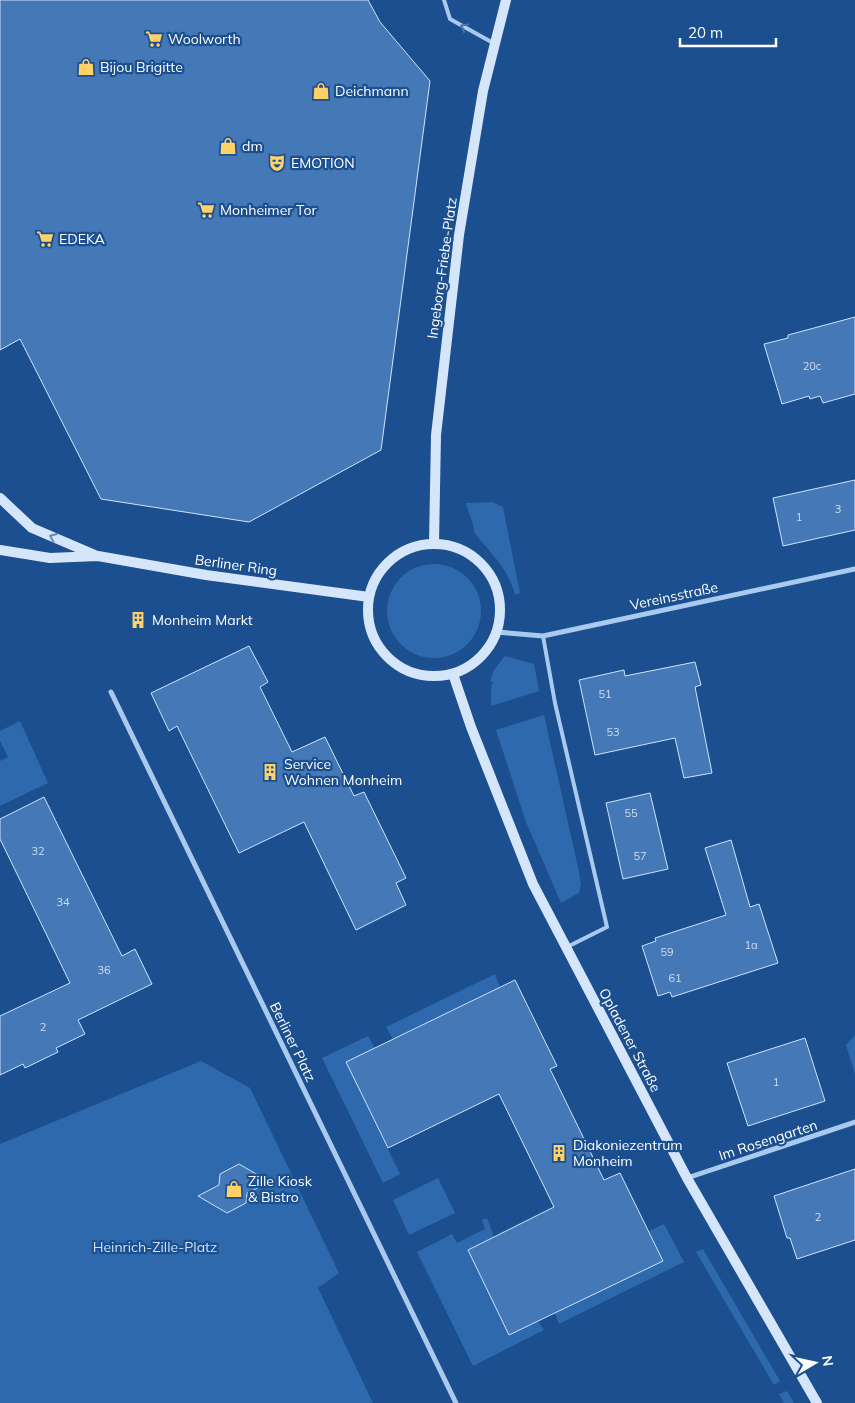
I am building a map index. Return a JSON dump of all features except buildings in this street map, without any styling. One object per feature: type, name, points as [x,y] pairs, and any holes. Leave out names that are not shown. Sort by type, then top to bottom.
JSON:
[{"type":"street","name":"Ingeborg-Friebe-Platz","points":[[434,544],[436,436],[455,264],[483,91],[506,0]]},
{"type":"street","name":"Berliner Ring","points":[[0,498],[32,528],[98,556]]},
{"type":"street","points":[[434,544],[454,547],[473,556],[488,572],[497,590],[500,611],[497,632],[487,650],[472,664],[453,674],[430,676],[408,671],[389,659],[376,641],[368,619],[369,597],[375,580],[385,565],[400,554],[416,546],[434,544]]},
{"type":"street","name":"Berliner Ring","points":[[0,550],[50,558],[98,556],[206,575],[369,597]]},
{"type":"street","name":"Vereinsstraße","points":[[497,632],[543,636],[855,569]]},
{"type":"street","name":"Opladener Straße","points":[[453,674],[471,727],[533,884],[687,1178],[817,1403]]},
{"type":"street","name":"Berliner Platz","points":[[111,692],[456,1403]]},
{"type":"street","name":"Im Rosengarten","points":[[687,1178],[855,1122]]},
{"type":"lane","points":[[444,0],[450,19],[495,44]]},
{"type":"lane","points":[[543,636],[555,703],[607,927],[565,948]]},
{"type":"green space","points":[[492,502],[503,507],[520,593],[515,595],[503,568],[474,532],[466,503]]},
{"type":"green space","points":[[434,564],[452,568],[467,578],[477,593],[481,611],[477,629],[467,644],[452,654],[434,658],[416,654],[401,644],[391,629],[387,611],[391,593],[401,578],[416,568]]},
{"type":"green space","points":[[505,656],[534,664],[539,691],[491,706],[493,682],[490,681],[494,670]]},
{"type":"green space","points":[[544,715],[581,885],[579,893],[561,903],[526,822],[496,730]]},
{"type":"green space","points":[[20,721],[48,783],[0,806],[0,761],[8,757],[0,741],[0,731]]},
{"type":"green space","points":[[495,974],[500,987],[393,1039],[386,1027]]},
{"type":"green space","points":[[855,1035],[855,1074],[846,1045]]},
{"type":"green space","points":[[368,1036],[375,1048],[346,1062],[400,1174],[383,1183],[322,1058]]},
{"type":"green space","name":"Heinrich-Zille-Platz","points":[[201,1061],[250,1088],[339,1273],[318,1288],[373,1403],[0,1403],[0,1144]]},
{"type":"green space","points":[[438,1178],[455,1213],[409,1235],[393,1200]]},
{"type":"green space","points":[[487,1218],[494,1237],[468,1250],[509,1335],[538,1321],[544,1330],[473,1366],[417,1252],[452,1234],[457,1243],[485,1229],[482,1220]]},
{"type":"green space","points":[[664,1224],[684,1262],[559,1324],[555,1313],[662,1260],[649,1231]]},
{"type":"green space","points":[[703,1249],[780,1381],[774,1385],[696,1252]]},
{"type":"green space","points":[[787,1391],[794,1403],[784,1403],[779,1394]]},
{"type":"place","name":"Woolworth","points":[[154,39]]},
{"type":"place","name":"Bijou Brigitte","points":[[86,67]]},
{"type":"place","name":"Deichmann","points":[[321,91]]},
{"type":"place","name":"dm","points":[[228,146]]},
{"type":"place","name":"EMOTION","points":[[277,163]]},
{"type":"place","name":"Monheimer Tor","points":[[206,210]]},
{"type":"place","name":"EDEKA","points":[[45,239]]},
{"type":"place","name":"Monheim Markt","points":[[138,620]]},
{"type":"place","name":"Service Wohnen Monheim","points":[[270,772]]},
{"type":"place","name":"Diakoniezentrum Monheim","points":[[559,1153]]},
{"type":"place","name":"Zille Kiosk & Bistro","points":[[234,1189]]}]
